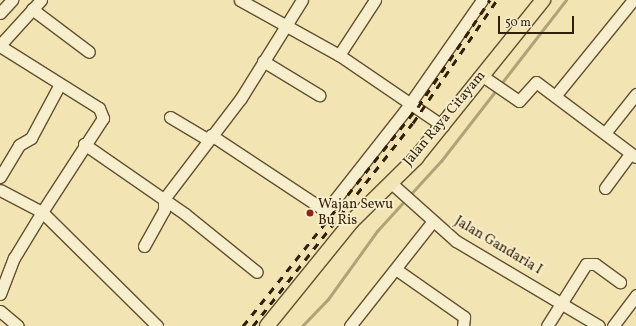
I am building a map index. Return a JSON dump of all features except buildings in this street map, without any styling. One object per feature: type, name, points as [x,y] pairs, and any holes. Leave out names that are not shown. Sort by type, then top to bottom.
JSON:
[{"type":"main road","name":"Jalan Raya Citayam","points":[[268,326],[352,222],[443,126],[543,0]]},
{"type":"street","points":[[0,13],[12,0]]},
{"type":"street","points":[[0,294],[14,258],[102,114],[60,84],[0,46],[41,0]]},
{"type":"street","points":[[240,0],[286,27],[340,55],[411,102],[443,126]]},
{"type":"street","points":[[144,246],[164,210],[164,199],[209,137],[241,98],[302,0]]},
{"type":"street","points":[[340,55],[375,0]]},
{"type":"street","points":[[170,117],[209,137],[326,211],[411,102],[482,0]]},
{"type":"street","points":[[555,96],[633,0]]},
{"type":"street","points":[[32,9],[89,52]]},
{"type":"street","points":[[263,62],[319,95]]},
{"type":"street","points":[[483,77],[519,101],[535,82],[633,155],[604,188]]},
{"type":"street","points":[[0,177],[19,145],[31,138],[60,84]]},
{"type":"street","points":[[605,133],[636,94]]},
{"type":"street","points":[[84,144],[164,199],[257,272]]},
{"type":"street","name":"Jalan Gandaria I","points":[[390,182],[415,207],[456,241],[563,302],[599,326]]},
{"type":"street","points":[[0,190],[42,212],[157,326]]},
{"type":"street","points":[[350,326],[397,270],[432,222]]},
{"type":"street","points":[[547,326],[589,262],[620,282]]},
{"type":"street","points":[[397,270],[464,317],[463,326]]},
{"type":"street","points":[[613,326],[636,295]]},
{"type":"street","points":[[0,312],[18,326]]},
{"type":"waterway","points":[[302,326],[328,299],[377,231],[441,161],[566,0]]},
{"type":"railway","points":[[243,326],[418,107],[490,0]]},
{"type":"railway","points":[[253,326],[413,123],[497,0]]},
{"type":"place","name":"Wajan Sewu Bu Ris","points":[[310,213]]}]
